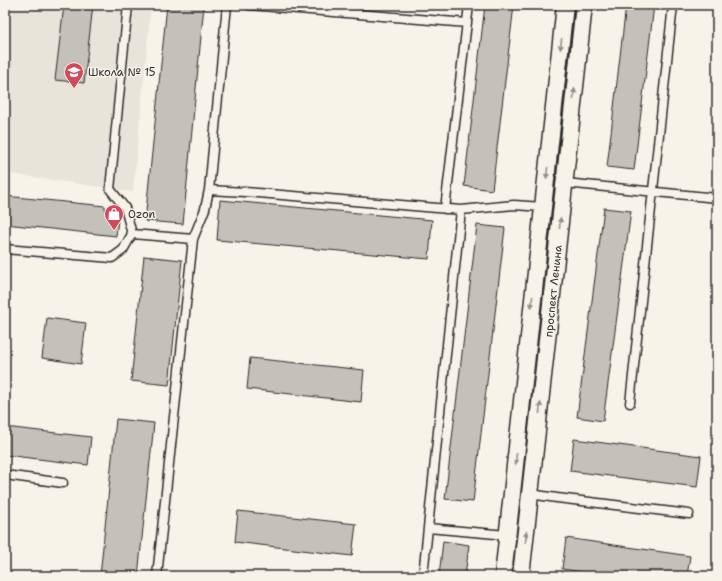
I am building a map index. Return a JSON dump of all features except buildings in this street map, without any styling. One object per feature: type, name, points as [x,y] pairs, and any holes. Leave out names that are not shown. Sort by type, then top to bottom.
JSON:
[{"type":"street","name":"проспект Ленина","points":[[503,576],[565,5]]},
{"type":"street","name":"проспект Ленина","points":[[521,576],[584,5]]},
{"type":"lane","points":[[5,249],[112,258],[123,250],[132,234],[125,208],[110,189],[128,5]]},
{"type":"lane","points":[[157,576],[193,239],[205,209],[209,190],[227,5]]},
{"type":"lane","points":[[248,5],[467,23]]},
{"type":"lane","points":[[445,209],[469,5]]},
{"type":"lane","points":[[630,403],[673,5]]},
{"type":"lane","points":[[565,183],[717,198]]},
{"type":"lane","points":[[209,190],[461,210],[514,205],[543,207]]},
{"type":"lane","points":[[423,576],[461,210]]},
{"type":"lane","points":[[132,234],[193,239]]},
{"type":"lane","points":[[5,475],[63,483]]},
{"type":"lane","points":[[530,494],[690,514]]},
{"type":"lane","points":[[428,528],[507,535]]},
{"type":"shaded area","name":"Школа № 15","points":[[5,5],[151,5],[133,192],[5,173]]},
{"type":"place","name":"Школа № 15","points":[[74,89]]},
{"type":"place","name":"Ozon","points":[[114,231]]}]
